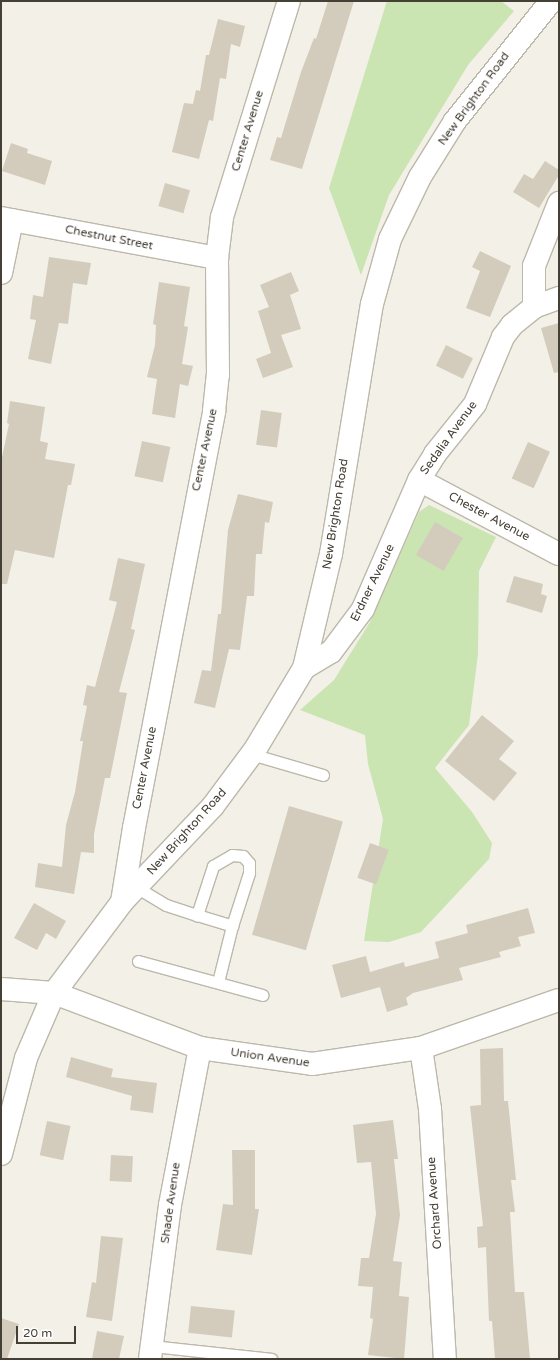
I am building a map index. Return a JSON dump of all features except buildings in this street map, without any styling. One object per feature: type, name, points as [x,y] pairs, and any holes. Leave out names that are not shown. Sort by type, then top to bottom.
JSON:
[{"type":"street","name":"Center Avenue","points":[[129,895],[136,812],[214,411],[218,375],[217,258],[222,217],[288,1]]},
{"type":"street","name":"New Brighton Road","points":[[1,1154],[26,1058],[54,993],[129,895],[213,806],[251,754],[304,668],[331,554],[350,422],[372,304],[390,239],[420,177],[455,121],[551,1]]},
{"type":"street","points":[[559,203],[534,266],[534,307],[559,298]]},
{"type":"street","name":"Chestnut Street","points":[[6,219],[217,258]]},
{"type":"street","points":[[1,273],[6,219]]},
{"type":"street","name":"Sedalia Avenue","points":[[419,480],[435,454],[475,404],[503,337],[512,325],[534,307]]},
{"type":"street","name":"Erdner Avenue","points":[[304,668],[331,652],[363,609],[419,480]]},
{"type":"street","name":"Chester Avenue","points":[[419,480],[559,554]]},
{"type":"street","name":"Union Avenue","points":[[1,989],[54,993],[200,1048],[312,1064],[421,1048],[559,1000]]},
{"type":"street","name":"Shade Avenue","points":[[151,1353],[170,1205],[200,1048]]},
{"type":"street","name":"Orchard Avenue","points":[[421,1048],[430,1109],[445,1359]]},
{"type":"lane","points":[[251,754],[323,775]]},
{"type":"lane","points":[[197,915],[213,866],[232,855],[243,856],[249,863],[249,873],[232,926],[218,982]]},
{"type":"lane","points":[[129,895],[232,926]]},
{"type":"lane","points":[[138,961],[262,994]]},
{"type":"lane","points":[[151,1353],[271,1359]]},
{"type":"green space","points":[[387,1],[501,1],[514,11],[468,65],[389,195],[361,275],[329,188]]},
{"type":"green space","points":[[429,505],[496,537],[479,571],[478,654],[469,725],[435,768],[472,812],[492,843],[489,859],[421,932],[389,942],[364,941],[383,819],[368,764],[365,735],[300,710],[334,680],[370,622],[419,512]]}]
